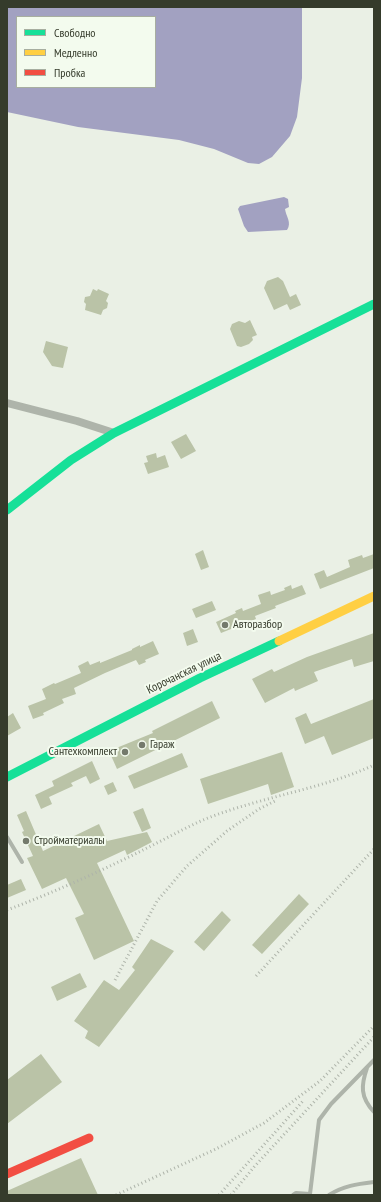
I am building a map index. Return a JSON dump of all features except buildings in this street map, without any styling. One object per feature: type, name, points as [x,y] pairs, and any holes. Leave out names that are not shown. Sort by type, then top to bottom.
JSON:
[{"type":"main road","points":[[7,510],[71,460],[114,433],[273,356],[374,304]]},
{"type":"main road","name":"Корочанская улица","points":[[7,777],[200,678],[374,596]]},
{"type":"main road","name":"Корочанская улица","points":[[7,786],[205,684],[374,605]]},
{"type":"main road","points":[[7,1174],[89,1138]]},
{"type":"street","points":[[7,403],[77,421],[114,433]]},
{"type":"lane","points":[[7,837],[22,862]]},
{"type":"lane","points":[[293,1195],[296,1193],[310,1195],[319,1120],[330,1104],[374,1060]]},
{"type":"lane","points":[[368,1066],[362,1083],[364,1097],[374,1112]]},
{"type":"lane","points":[[329,1195],[353,1184],[374,1182]]},
{"type":"water","points":[[7,7],[302,7],[302,78],[297,117],[290,136],[272,157],[259,164],[248,163],[214,149],[179,140],[78,127],[7,112]]},
{"type":"water","points":[[284,197],[288,199],[289,207],[285,209],[289,222],[287,230],[248,232],[244,226],[238,209],[240,206]]},
{"type":"railway","points":[[7,910],[43,896],[132,856],[203,820],[246,805],[332,781],[374,765]]},
{"type":"railway","points":[[115,980],[157,901],[187,866],[227,831],[259,809],[275,801]]},
{"type":"railway","points":[[256,976],[374,849]]},
{"type":"railway","points":[[116,1195],[216,1149],[264,1123],[320,1081],[374,1026]]},
{"type":"railway","points":[[231,1195],[254,1167],[374,1037]]},
{"type":"railway","points":[[219,1195],[304,1100]]},
{"type":"traffic: fast","points":[[7,510],[71,460],[114,433],[374,304]]},
{"type":"traffic: fast","points":[[7,777],[200,678],[279,641]]},
{"type":"traffic: slow","points":[[279,641],[374,596]]},
{"type":"traffic: jam","points":[[7,1174],[89,1138]]},
{"type":"place","name":"Авторазбор","points":[[225,625]]},
{"type":"place","name":"Гараж","points":[[142,745]]},
{"type":"place","name":"Сантехкомплект","points":[[125,752]]},
{"type":"place","name":"Стройматериалы","points":[[26,841]]}]
